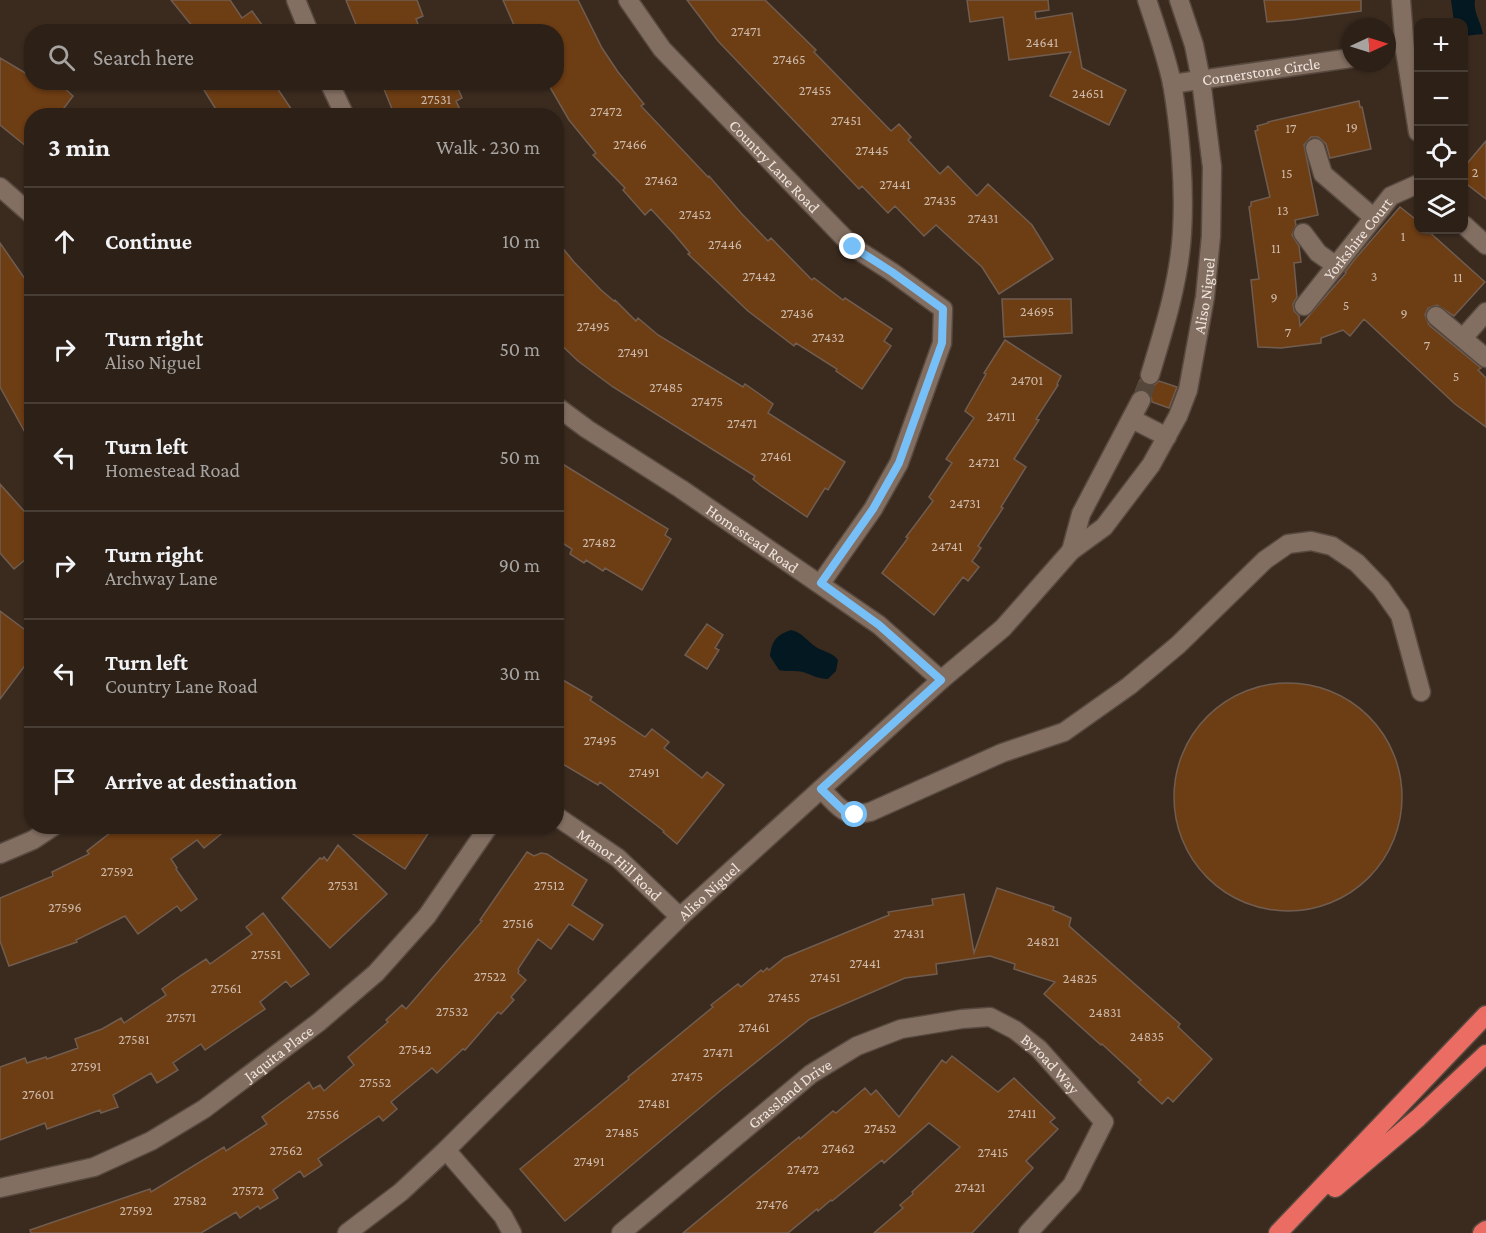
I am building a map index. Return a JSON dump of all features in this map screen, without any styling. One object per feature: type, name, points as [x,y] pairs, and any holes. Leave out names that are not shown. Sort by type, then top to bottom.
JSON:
[{"type":"highway","points":[[1279,1233],[1486,1015]]},
{"type":"highway","points":[[1279,1233],[1418,1118],[1486,1054]]},
{"type":"highway","points":[[1482,1233],[1486,1230]]},
{"type":"street","points":[[296,0],[306,24]]},
{"type":"street","name":"Country Lane Road","points":[[628,0],[662,49],[853,247],[943,309],[942,343],[899,463],[873,509],[821,583]]},
{"type":"street","name":"Aliso Niguel","points":[[1147,0],[1172,84],[1182,173],[1182,234],[1172,303],[1150,375]]},
{"type":"street","name":"Aliso Niguel","points":[[347,1233],[401,1192],[447,1150],[680,917],[941,680],[1003,628],[1071,551],[1104,526],[1139,482],[1167,437],[1188,390],[1204,297],[1211,236],[1212,167],[1201,80],[1194,45],[1179,0]]},
{"type":"street","points":[[1401,0],[1405,50],[1418,126]]},
{"type":"street","points":[[1396,51],[1405,50]]},
{"type":"street","name":"Cornerstone Circle","points":[[1172,84],[1342,59]]},
{"type":"street","points":[[333,90],[341,108]]},
{"type":"street","points":[[1315,148],[1323,174],[1373,217]]},
{"type":"street","name":"Yorkshire Court","points":[[1304,306],[1391,196],[1414,186]]},
{"type":"street","points":[[0,187],[24,208]]},
{"type":"street","points":[[1468,229],[1486,245]]},
{"type":"street","points":[[1303,233],[1318,254],[1335,265]]},
{"type":"street","points":[[1182,234],[1211,236]]},
{"type":"street","points":[[1463,338],[1486,312]]},
{"type":"street","points":[[1436,316],[1486,358]]},
{"type":"street","name":"Aliso Niguel","points":[[1071,551],[1081,514],[1141,400]]},
{"type":"street","name":"Homestead Road","points":[[564,412],[821,583],[879,625],[941,680]]},
{"type":"street","points":[[1132,419],[1167,437]]},
{"type":"street","points":[[821,789],[845,812],[855,815],[870,812],[1002,753],[1064,732],[1153,666],[1178,645],[1265,560],[1288,544],[1311,541],[1332,546],[1357,563],[1381,588],[1400,615],[1421,692]]},
{"type":"street","name":"Manor Hill Road","points":[[564,821],[618,858],[680,917]]},
{"type":"street","points":[[0,854],[42,834]]},
{"type":"street","name":"Jaquita Place","points":[[0,1188],[94,1167],[152,1141],[213,1102],[319,1022],[376,973],[427,916],[483,834]]},
{"type":"street","name":"Byroad Way","points":[[990,1017],[1015,1030],[1039,1049],[1104,1122],[1072,1185],[1028,1233]]},
{"type":"street","name":"Grassland Drive","points":[[621,1233],[811,1074],[857,1046],[901,1029],[990,1017]]},
{"type":"street","points":[[447,1150],[503,1216],[512,1233]]},
{"type":"water","points":[[1451,0],[1475,0],[1475,9],[1483,34],[1468,36],[1468,18],[1453,18]]},
{"type":"water","points":[[791,630],[836,657],[838,660],[836,671],[828,679],[800,671],[779,670],[770,656],[772,646],[778,636]]},
{"type":"building","points":[[171,0],[230,0],[242,18],[252,11],[261,24],[190,24]]},
{"type":"building","points":[[346,0],[417,0],[423,16],[416,19],[418,24],[356,24]]},
{"type":"building","points":[[503,0],[578,0],[602,48],[644,104],[641,106],[709,176],[741,213],[768,241],[771,238],[812,280],[814,278],[843,300],[845,298],[892,329],[884,341],[891,346],[862,389],[836,371],[837,369],[796,343],[794,346],[748,311],[688,254],[690,253],[651,209],[645,215],[623,190],[625,188],[593,155],[596,153],[569,120],[552,90],[564,90],[564,24],[514,24]]},
{"type":"building","points":[[687,0],[765,0],[816,50],[814,52],[891,131],[899,124],[911,137],[908,140],[940,174],[948,166],[977,196],[988,184],[1032,225],[1053,259],[999,294],[982,267],[936,225],[924,236],[895,206],[888,213],[862,186],[859,189],[718,41]]},
{"type":"building","points":[[967,0],[1048,0],[1049,10],[1035,12],[1036,19],[1072,13],[1082,68],[1126,90],[1109,125],[1050,96],[1071,52],[1009,60],[1003,17],[970,22]]},
{"type":"building","points":[[1264,0],[1361,0],[1361,11],[1267,22]]},
{"type":"building","points":[[0,58],[24,72],[24,90],[67,90],[73,96],[64,108],[24,108],[24,144],[0,125]]},
{"type":"building","points":[[204,90],[278,90],[291,108],[215,108]]},
{"type":"building","points":[[384,90],[458,90],[462,98],[456,101],[459,108],[392,108]]},
{"type":"building","points":[[1359,101],[1371,149],[1330,158],[1326,144],[1318,137],[1311,137],[1304,145],[1318,215],[1295,220],[1296,225],[1292,235],[1299,246],[1301,262],[1294,263],[1297,297],[1293,304],[1294,311],[1299,316],[1300,326],[1400,207],[1414,218],[1414,234],[1431,234],[1485,282],[1454,316],[1437,305],[1428,308],[1425,315],[1429,325],[1481,368],[1478,370],[1486,378],[1486,427],[1455,404],[1364,319],[1350,336],[1343,330],[1321,338],[1321,343],[1281,348],[1258,347],[1251,280],[1259,279],[1249,207],[1251,202],[1270,197],[1255,131],[1258,130],[1257,126]]},
{"type":"building","points":[[1486,141],[1486,199],[1468,185],[1468,162]]},
{"type":"building","points":[[0,243],[24,278],[24,430],[0,387]]},
{"type":"building","points":[[564,250],[601,290],[636,321],[638,318],[658,335],[743,387],[745,384],[773,404],[768,413],[845,462],[828,490],[825,488],[807,517],[760,485],[753,479],[755,476],[613,387],[564,348]]},
{"type":"building","points":[[1002,299],[1071,299],[1072,333],[1004,337]]},
{"type":"building","points":[[1005,340],[1061,376],[1058,385],[1036,419],[1039,420],[1014,459],[1026,467],[978,546],[981,548],[972,561],[979,567],[968,581],[963,577],[934,615],[882,573],[933,501],[929,497],[952,463],[946,459],[974,418],[965,411],[986,374],[984,373]]},
{"type":"building","points":[[1140,380],[1147,386],[1153,386],[1159,381],[1177,387],[1169,408],[1152,402],[1147,390],[1136,390]]},
{"type":"building","points":[[564,465],[668,529],[665,535],[671,539],[642,590],[605,568],[603,571],[586,560],[584,563],[570,554],[572,549],[564,544]]},
{"type":"building","points":[[0,484],[24,511],[24,561],[14,569],[0,553]]},
{"type":"building","points":[[0,611],[24,629],[24,667],[0,699]]},
{"type":"building","points":[[707,624],[723,635],[715,648],[719,650],[707,669],[685,655]]},
{"type":"building","points":[[564,681],[592,697],[590,700],[645,737],[652,729],[669,742],[664,748],[702,778],[707,772],[724,785],[677,844],[664,831],[600,782],[598,785],[564,765]]},
{"type":"building","points":[[1277,683],[1299,683],[1332,691],[1369,716],[1394,753],[1402,786],[1400,819],[1394,841],[1369,878],[1332,903],[1299,911],[1277,911],[1244,903],[1207,878],[1182,841],[1174,808],[1174,786],[1182,753],[1207,716],[1244,691]]},
{"type":"building","points":[[109,834],[221,834],[204,848],[197,840],[171,859],[197,899],[181,911],[177,906],[138,934],[125,916],[76,940],[77,942],[9,966],[0,941],[0,898],[53,876],[52,872],[89,854],[87,851]]},
{"type":"building","points":[[353,834],[428,834],[405,869]]},
{"type":"building","points":[[338,845],[387,894],[330,948],[282,898],[320,858],[324,857],[327,861]]},
{"type":"building","points":[[527,852],[534,856],[541,853],[547,854],[587,880],[572,905],[603,925],[593,940],[569,924],[551,949],[538,939],[518,969],[518,973],[526,980],[511,997],[514,1000],[501,1014],[498,1012],[465,1050],[463,1049],[437,1073],[432,1068],[391,1102],[397,1109],[383,1121],[379,1116],[318,1159],[322,1165],[304,1177],[300,1171],[273,1190],[278,1198],[260,1209],[258,1206],[240,1218],[236,1212],[201,1233],[31,1233],[30,1230],[150,1189],[151,1192],[224,1147],[226,1151],[267,1124],[262,1117],[309,1082],[313,1089],[320,1085],[324,1091],[354,1065],[348,1057],[388,1022],[386,1020],[402,1005],[406,1009],[482,921],[480,920]]},
{"type":"building","points":[[997,888],[1054,907],[1053,910],[1071,918],[1069,926],[1180,1024],[1178,1027],[1212,1059],[1173,1102],[1168,1097],[1162,1104],[1138,1082],[1141,1080],[1044,994],[1055,982],[1014,969],[1015,964],[990,956],[936,964],[937,974],[905,978],[810,1019],[565,1221],[520,1169],[713,1007],[711,1005],[738,984],[741,987],[761,970],[763,972],[767,968],[769,970],[784,958],[889,915],[888,912],[933,905],[932,899],[964,894],[974,953]]},
{"type":"building","points":[[263,913],[309,974],[291,987],[286,981],[260,1002],[265,1009],[205,1050],[201,1044],[173,1063],[178,1070],[157,1083],[151,1073],[113,1095],[118,1107],[101,1113],[100,1110],[47,1129],[45,1123],[0,1140],[0,1067],[25,1058],[27,1063],[46,1057],[47,1059],[78,1048],[75,1039],[102,1029],[121,1018],[124,1023],[166,995],[162,989],[180,976],[206,959],[210,964],[252,934],[246,927]]},
{"type":"building","points":[[952,1056],[998,1092],[1014,1078],[1055,1118],[1050,1122],[1058,1129],[1026,1161],[1033,1168],[972,1233],[874,1233],[903,1208],[900,1205],[913,1194],[912,1192],[960,1147],[929,1123],[884,1163],[882,1160],[788,1233],[683,1233],[799,1137],[800,1139],[833,1111],[836,1113],[865,1088],[871,1095],[876,1090],[899,1117],[942,1060],[946,1063]]},
{"type":"tunnel","points":[[1141,400],[1150,375]]},
{"type":"route","points":[[853,247],[943,309],[942,343],[899,463],[873,509],[821,583],[879,625],[941,680],[821,789],[845,812],[855,815]]}]
